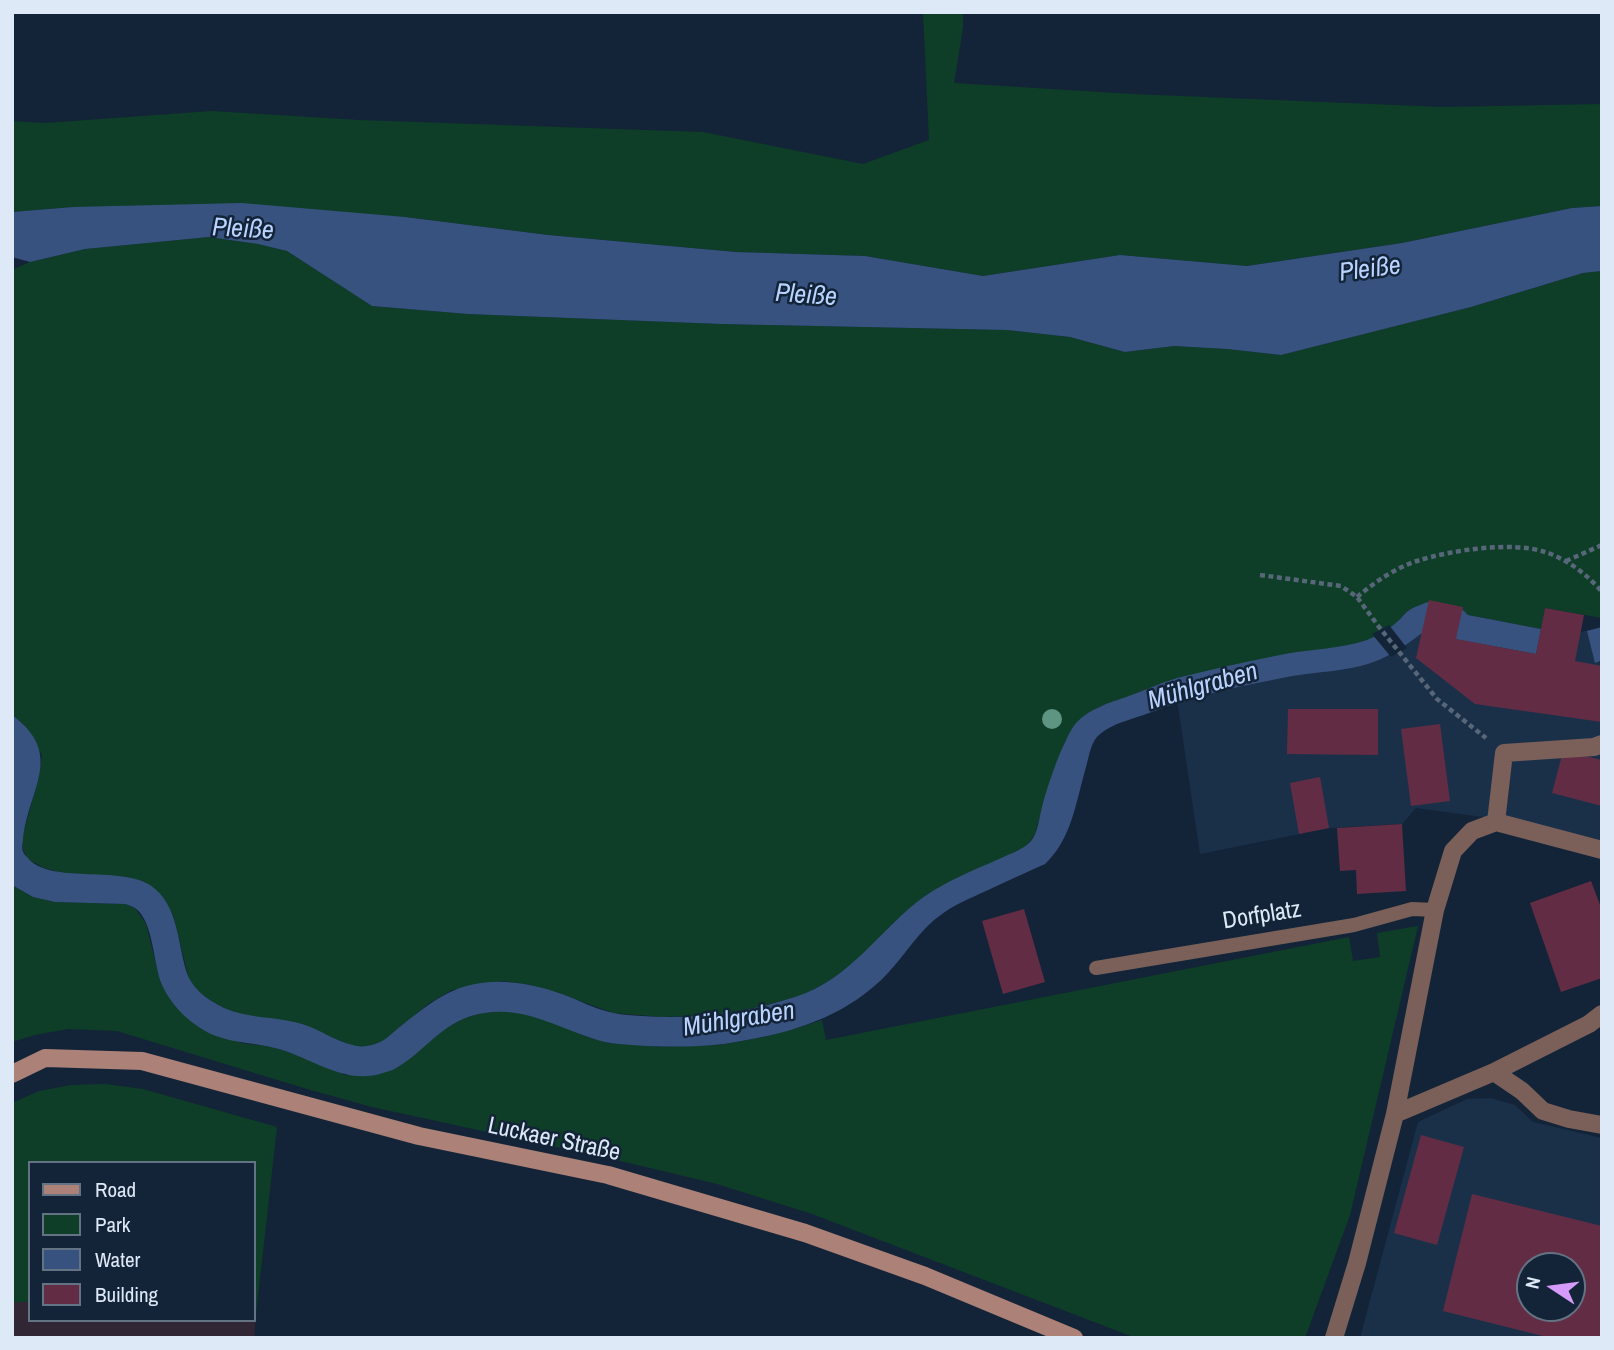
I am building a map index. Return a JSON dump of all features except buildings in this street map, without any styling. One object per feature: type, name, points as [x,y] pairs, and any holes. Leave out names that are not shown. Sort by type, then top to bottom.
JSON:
[{"type":"street","points":[[1496,822],[1504,752],[1594,747],[1602,744]]},
{"type":"street","points":[[1334,1338],[1357,1263],[1395,1114],[1435,910],[1453,850],[1472,831],[1496,822],[1602,850]]},
{"type":"street","points":[[1395,1114],[1494,1072],[1589,1024],[1602,1014]]},
{"type":"street","name":"Luckaer Straße","points":[[12,1074],[45,1058],[142,1061],[419,1136],[608,1175],[817,1237],[925,1276],[1074,1338]]},
{"type":"street","points":[[1494,1072],[1522,1091],[1543,1111],[1602,1125]]},
{"type":"lane","name":"Dorfplatz","points":[[1096,968],[1354,925],[1412,909],[1435,910]]},
{"type":"path","points":[[1566,561],[1602,545]]},
{"type":"path","points":[[1357,597],[1370,585],[1416,562],[1451,553],[1496,548],[1523,548],[1545,552],[1566,561],[1602,592]]},
{"type":"path","points":[[1260,575],[1341,586],[1357,597],[1437,699],[1504,752]]},
{"type":"shaded area","points":[[1395,625],[1572,634],[1602,627],[1602,841],[1528,823],[1416,808],[1402,824],[1329,828],[1200,854],[1174,679]]},
{"type":"shaded area","points":[[1491,1098],[1515,1105],[1533,1122],[1602,1138],[1602,1338],[1360,1338],[1418,1122],[1467,1099]]},
{"type":"shaded area","points":[[12,1302],[28,1302],[28,1322],[255,1322],[254,1338],[12,1338]]},
{"type":"green space","points":[[923,12],[963,12],[954,83],[1132,94],[1442,107],[1602,104],[1602,206],[1572,208],[1402,243],[1247,266],[1120,255],[983,276],[865,256],[736,252],[548,235],[405,217],[73,207],[12,212],[12,121],[45,123],[212,111],[359,120],[703,132],[863,164],[929,140]]},
{"type":"green space","points":[[209,237],[287,251],[372,306],[468,314],[721,324],[1007,330],[1070,337],[1125,352],[1174,346],[1281,355],[1471,307],[1583,273],[1602,271],[1602,618],[1545,608],[1541,629],[1468,615],[1462,610],[1408,610],[1395,625],[1371,639],[1174,679],[1097,708],[1065,741],[1035,835],[1025,847],[926,895],[843,972],[800,996],[715,1015],[662,1017],[613,1013],[559,993],[504,981],[452,990],[428,1004],[382,1042],[367,1047],[353,1046],[300,1024],[248,1016],[214,1003],[198,991],[189,979],[173,915],[44,868],[28,859],[23,850],[23,834],[39,777],[42,755],[22,723],[12,715],[12,270],[30,262],[85,249]]},
{"type":"green space","points":[[12,885],[33,897],[55,902],[125,904],[135,908],[146,924],[161,984],[241,1043],[292,1053],[345,1075],[397,1068],[445,1029],[464,1018],[483,1013],[504,1011],[524,1014],[608,1043],[661,1047],[719,1045],[764,1037],[822,1020],[826,1040],[1349,937],[1353,961],[1380,957],[1377,933],[1418,926],[1350,1215],[1305,1338],[1136,1338],[812,1214],[717,1184],[372,1107],[117,1031],[68,1029],[12,1042]]},
{"type":"green space","points":[[105,1084],[143,1089],[277,1127],[256,1314],[256,1161],[28,1161],[28,1302],[12,1302],[12,1103],[39,1091],[71,1085]]},
{"type":"water","name":"Pleiße","points":[[242,203],[405,217],[548,235],[736,252],[865,256],[983,276],[1120,255],[1247,266],[1402,243],[1572,208],[1602,206],[1602,271],[1583,273],[1471,307],[1281,355],[1174,346],[1125,352],[1070,337],[1007,330],[721,324],[468,314],[372,306],[287,251],[209,237],[85,249],[30,262],[12,257],[12,212],[73,207]]},
{"type":"water","name":"Mühlgraben","points":[[1428,602],[1463,610],[1468,615],[1541,629],[1536,654],[1422,633],[1392,653],[1370,663],[1217,692],[1183,701],[1111,727],[1100,734],[1092,745],[1067,831],[1045,864],[947,910],[926,927],[887,974],[842,1009],[789,1030],[752,1039],[694,1046],[615,1044],[590,1038],[531,1016],[485,1013],[471,1016],[448,1027],[395,1069],[369,1076],[355,1076],[328,1069],[275,1048],[216,1036],[191,1022],[171,1001],[162,985],[150,933],[141,914],[134,907],[125,904],[55,902],[33,897],[12,885],[12,715],[28,730],[37,744],[41,759],[23,840],[22,849],[25,855],[37,865],[51,870],[120,876],[150,885],[167,903],[190,980],[202,994],[224,1008],[302,1024],[346,1043],[363,1046],[383,1041],[420,1011],[448,993],[469,985],[491,982],[512,982],[542,988],[601,1010],[624,1015],[700,1016],[758,1007],[815,989],[849,966],[925,896],[1028,844],[1037,830],[1048,787],[1062,750],[1072,729],[1087,713],[1177,678],[1295,652],[1367,640],[1391,627],[1411,609]]},
{"type":"water","points":[[1602,627],[1602,660],[1595,663],[1587,631]]},
{"type":"pier","points":[[1389,625],[1407,648],[1391,657],[1372,634]]}]
